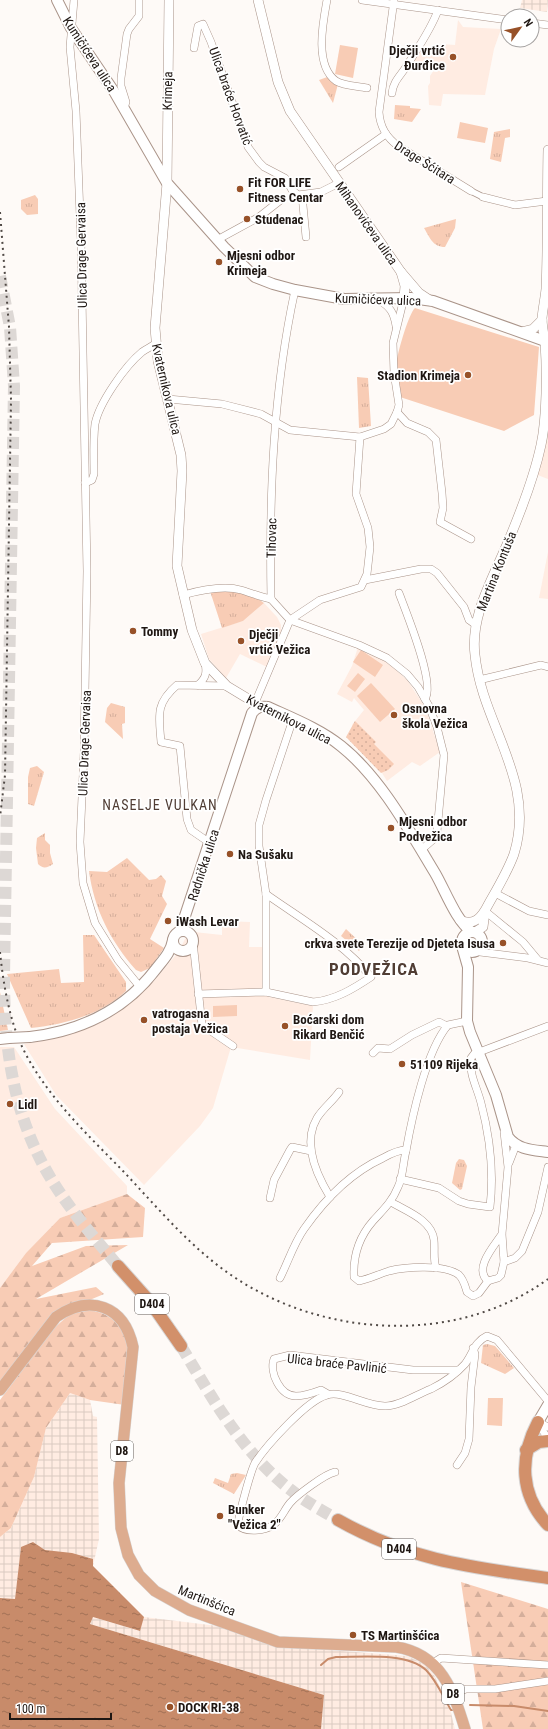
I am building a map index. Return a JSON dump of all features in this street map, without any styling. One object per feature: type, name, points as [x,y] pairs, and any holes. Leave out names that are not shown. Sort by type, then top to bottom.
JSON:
[{"type":"highway","name":"D404","points":[[118,1266],[151,1303],[181,1346]]},
{"type":"highway","points":[[543,1425],[526,1450],[524,1467],[527,1490],[533,1504],[548,1525]]},
{"type":"highway","points":[[526,1450],[539,1442],[548,1440]]},
{"type":"highway","name":"D404","points":[[338,1520],[368,1536],[399,1549],[431,1559],[464,1566],[548,1578]]},
{"type":"main road","name":"Kumičićeva ulica","points":[[57,0],[69,15],[70,28],[124,108],[166,183],[242,266],[256,277],[273,284],[295,290],[344,299],[378,300],[404,298],[433,302],[546,341]]},
{"type":"main road","name":"Radnička ulica","points":[[4,1038],[30,1037],[58,1033],[93,1021],[118,1006],[140,987],[168,954],[185,943],[187,912],[252,713],[257,705]]},
{"type":"main road","name":"Kvaternikova ulica","points":[[257,705],[268,707],[293,719],[341,746],[363,767],[393,807],[421,850],[445,890],[458,916],[473,932],[480,936],[482,943],[468,967]]},
{"type":"main road","name":"Kvaternikova ulica","points":[[458,916],[462,943],[468,967],[467,1020],[477,1053],[496,1095],[504,1128],[508,1137],[516,1145]]},
{"type":"main road","points":[[473,932],[465,934],[462,943],[469,951],[477,952]]},
{"type":"main road","points":[[516,1145],[530,1150],[548,1152]]},
{"type":"main road","name":"Martinšćica","points":[[0,1390],[56,1317],[68,1309],[81,1305],[96,1306],[114,1313],[123,1322],[130,1333],[133,1347],[119,1483],[121,1528],[128,1555],[139,1575],[155,1591],[189,1610],[278,1642],[396,1647],[422,1654],[433,1663]]},
{"type":"main road","points":[[543,1425],[548,1405]]},
{"type":"main road","name":"D8","points":[[433,1663],[444,1677],[453,1694],[465,1729]]},
{"type":"street","points":[[69,15],[74,0]]},
{"type":"street","name":"Kumičićeva ulica","points":[[124,108],[126,102],[121,86],[124,55],[128,31],[139,16],[139,0]]},
{"type":"street","name":"Krimeja","points":[[166,183],[169,0]]},
{"type":"street","name":"Mihanovićeva ulica","points":[[258,0],[278,82],[286,104],[401,272],[419,293],[433,302]]},
{"type":"street","points":[[327,0],[321,31],[323,54],[329,72],[340,83],[367,88]]},
{"type":"street","points":[[362,0],[394,2],[500,19]]},
{"type":"street","name":"Drage Šćitara","points":[[394,2],[379,112],[380,121],[386,134],[398,146],[483,197],[515,205],[547,201]]},
{"type":"street","points":[[392,94],[393,84],[413,56],[438,10]]},
{"type":"street","name":"Ulica braće Horvatić","points":[[194,48],[198,26],[203,24],[211,42],[248,147],[264,167],[285,178],[292,190],[298,195],[302,195]]},
{"type":"street","name":"Ulica Drage Gervaisa","points":[[70,28],[81,242],[87,606],[80,842],[83,883],[91,914],[103,939],[140,987]]},
{"type":"street","points":[[339,167],[386,134]]},
{"type":"street","name":"Martina Kontuša","points":[[458,916],[470,923],[475,922],[485,911],[514,854],[519,819],[519,800],[512,768],[485,701],[474,655],[476,625],[479,612],[525,498],[540,446],[544,413],[546,341],[542,320],[547,269],[548,150]]},
{"type":"street","name":"Kvaternikova ulica","points":[[166,183],[155,344],[181,455],[182,471],[176,566],[192,630],[208,666],[227,686],[257,705]]},
{"type":"street","points":[[306,237],[302,195],[321,192],[339,183]]},
{"type":"street","points":[[218,240],[259,217],[282,199]]},
{"type":"street","name":"Mihanovićeva ulica","points":[[401,272],[404,286],[404,298]]},
{"type":"street","name":"Tihovac","points":[[271,599],[273,478],[276,421],[284,350],[295,290]]},
{"type":"street","points":[[396,328],[404,298]]},
{"type":"street","points":[[168,399],[222,404],[261,414],[290,430],[360,437],[388,427],[397,412],[399,405],[394,357],[396,328],[395,318],[390,307],[378,300]]},
{"type":"street","points":[[521,332],[533,329],[542,320]]},
{"type":"street","points":[[85,483],[92,480],[94,474],[95,425],[108,393],[142,351],[155,344]]},
{"type":"street","points":[[397,412],[407,423],[428,432],[436,440],[443,508],[440,522],[471,539]]},
{"type":"street","points":[[290,620],[311,604],[361,587],[365,580],[370,547],[370,536],[356,494],[360,437]]},
{"type":"street","points":[[365,580],[407,573],[421,569],[431,569],[437,573],[464,607],[469,620],[476,625]]},
{"type":"street","points":[[183,595],[223,587],[241,590],[253,595],[271,599],[290,620],[359,645],[387,658],[407,674],[425,699],[442,743],[444,771],[437,832],[435,838],[421,850]]},
{"type":"street","points":[[399,593],[421,655],[428,691],[425,699]]},
{"type":"street","name":"Radnička ulica","points":[[257,705],[259,696],[290,620]]},
{"type":"street","points":[[479,680],[541,665],[548,667]]},
{"type":"street","points":[[200,685],[209,679],[208,666]]},
{"type":"street","name":"Kvaternikova ulica","points":[[210,843],[191,830],[187,819],[180,746],[161,742],[158,710],[161,702],[177,686],[227,686]]},
{"type":"street","points":[[266,992],[266,894],[259,846],[259,825],[293,719]]},
{"type":"street","points":[[495,893],[529,911],[548,915]]},
{"type":"street","points":[[198,994],[266,992],[312,1002],[320,1002],[344,994],[371,976],[365,969],[334,943],[266,894]]},
{"type":"street","points":[[485,911],[523,942],[538,960]]},
{"type":"street","name":"Martina Kontuša","points":[[473,932],[483,926],[485,911]]},
{"type":"street","name":"Radnička ulica","points":[[185,943],[198,994],[202,1025],[233,1046]]},
{"type":"street","points":[[477,952],[538,960],[548,963]]},
{"type":"street","points":[[467,1020],[447,1026],[438,1040],[423,1082],[400,1179],[391,1202],[374,1220],[361,1239],[354,1269],[354,1278],[359,1281],[398,1269],[436,1268],[454,1272],[459,1275],[469,1295],[479,1293],[488,1281],[498,1278],[501,1275],[504,1262],[515,1258],[522,1251],[538,1212],[548,1167]]},
{"type":"street","points":[[373,1053],[378,1048],[390,1049],[431,1024],[439,1022],[447,1026]]},
{"type":"street","points":[[400,1179],[439,1188],[459,1201],[468,1204],[490,1207],[492,1170],[490,1142],[481,1102],[473,1082],[471,1058],[477,1053],[548,1026]]},
{"type":"street","points":[[330,1197],[323,1185],[311,1151],[311,1136],[317,1119],[339,1092]]},
{"type":"street","name":"Kvaternikova ulica","points":[[504,1128],[508,1167]]},
{"type":"street","name":"Kvaternikova ulica","points":[[504,1262],[502,1234],[508,1167],[510,1156],[516,1145]]},
{"type":"street","points":[[270,1198],[274,1180],[290,1150],[292,1148],[311,1151]]},
{"type":"street","points":[[280,1278],[304,1230],[330,1197],[346,1181],[363,1169],[388,1155],[406,1150]]},
{"type":"street","points":[[391,1202],[415,1216],[429,1228],[434,1241],[434,1260],[436,1268]]},
{"type":"street","name":"Kvaternikova ulica","points":[[488,1281],[483,1275],[482,1268],[502,1234]]},
{"type":"street","name":"Ulica braće Pavlinić","points":[[458,1370],[413,1370],[290,1355],[274,1359],[273,1366],[278,1383],[286,1392],[296,1396],[321,1390],[328,1394],[340,1395],[376,1406],[390,1406],[438,1385],[458,1370],[465,1364],[473,1348],[479,1341],[487,1336],[497,1340],[548,1400]]},
{"type":"street","points":[[457,1465],[465,1453],[469,1439],[471,1386],[475,1354],[473,1348]]},
{"type":"street","points":[[328,1394],[309,1404],[296,1416],[256,1464],[238,1524],[242,1528],[254,1530],[273,1526],[290,1503],[325,1477],[335,1472]]},
{"type":"street","points":[[543,1425],[548,1440]]},
{"type":"street","points":[[433,1663],[441,1658],[548,1665]]},
{"type":"street","points":[[453,1694],[466,1689],[495,1689],[548,1681]]},
{"type":"shaded area","points":[[522,0],[548,0],[547,12],[540,11],[540,8],[520,8]]},
{"type":"shaded area","name":"Dječji vrtić Đurđice","points":[[458,20],[463,27],[500,29],[494,49],[485,95],[443,94],[441,106],[429,105],[428,86],[430,83],[430,76],[436,67],[410,64],[420,49],[442,44],[455,45]]},
{"type":"shaded area","points":[[548,366],[548,479],[535,474]]},
{"type":"shaded area","points":[[548,552],[548,599],[539,598]]},
{"type":"shaded area","name":"Dječji vrtić Vežica","points":[[264,603],[277,617],[281,625],[281,635],[267,667],[240,654],[226,678],[209,659],[201,634],[243,621]]},
{"type":"shaded area","name":"Osnovna škola Vežica","points":[[358,647],[385,660],[407,680],[425,707],[440,752],[420,766],[412,762],[387,781],[352,725],[364,710],[354,698],[352,702],[337,694],[352,666]]},
{"type":"shaded area","points":[[222,921],[250,922],[249,947],[263,947],[269,997],[313,1006],[310,1060],[231,1047],[213,1108],[200,1126],[144,1185],[56,1095],[24,1044],[54,1039],[91,1027],[110,1018],[155,980],[179,951],[191,927],[194,932],[222,935]]},
{"type":"shaded area","points":[[0,1047],[14,1047],[55,1109],[127,1186],[127,1194],[60,1218],[26,1253],[0,1288]]},
{"type":"shaded area","points":[[70,1393],[90,1400],[93,1416],[97,1417],[99,1539],[93,1566],[45,1550],[33,1542],[21,1548],[15,1599],[0,1598],[0,1537],[11,1528],[34,1477],[46,1428]]},
{"type":"shaded area","points":[[93,1617],[139,1631],[144,1617],[226,1627],[259,1641],[278,1646],[407,1656],[425,1664],[434,1675],[449,1705],[455,1729],[321,1729],[324,1695],[90,1624]]},
{"type":"green space","points":[[340,45],[358,48],[353,78],[335,74]]},
{"type":"green space","points":[[330,76],[338,84],[333,103],[319,80]]},
{"type":"green space","points":[[395,105],[410,106],[410,108],[421,109],[412,122],[394,119]]},
{"type":"green space","points":[[460,122],[488,128],[485,143],[457,138]]},
{"type":"green space","points":[[510,129],[510,137],[505,138],[501,162],[490,159],[494,132]]},
{"type":"green space","points":[[35,195],[38,199],[38,214],[27,215],[21,209],[21,200]]},
{"type":"green space","points":[[456,219],[455,228],[445,247],[435,244],[424,228]]},
{"type":"green space","name":"Stadion Krimeja","points":[[415,308],[539,347],[534,415],[504,431],[400,397],[397,360],[407,324]]},
{"type":"green space","points":[[357,377],[368,378],[371,426],[359,428]]},
{"type":"green space","points":[[210,591],[232,591],[245,593],[264,603],[243,621],[222,628]]},
{"type":"green space","points":[[361,650],[383,665],[375,677],[353,662]]},
{"type":"green space","points":[[358,673],[365,679],[355,692],[347,686]]},
{"type":"green space","points":[[371,683],[395,709],[380,722],[357,696]]},
{"type":"green space","points":[[111,703],[125,707],[125,723],[122,724],[123,739],[105,722],[107,708]]},
{"type":"green space","points":[[355,721],[376,742],[374,744],[394,764],[388,770],[381,773],[346,737]]},
{"type":"green space","points":[[37,766],[44,772],[34,806],[28,804],[28,777],[30,768]]},
{"type":"green space","points":[[45,833],[45,840],[50,845],[50,853],[53,864],[42,867],[38,864],[36,848],[37,838]]},
{"type":"green space","points":[[127,858],[149,880],[156,879],[161,875],[166,881],[162,896],[167,904],[150,939],[164,948],[150,968],[141,972],[136,970],[111,936],[99,912],[91,885],[89,871],[107,872]]},
{"type":"green space","points":[[346,929],[363,945],[359,951],[341,936]]},
{"type":"green space","points":[[83,935],[94,935],[126,982],[126,991],[116,1000],[93,1013],[69,1021],[31,1028],[7,974],[59,969],[61,983],[84,982]]},
{"type":"green space","points":[[0,992],[8,1030],[0,1031]]},
{"type":"green space","points":[[237,1005],[237,1016],[213,1017],[213,1006]]},
{"type":"green space","points":[[459,1159],[464,1160],[467,1166],[462,1189],[460,1190],[452,1183],[456,1163]]},
{"type":"green space","points":[[127,1194],[145,1208],[143,1237],[52,1243],[32,1266],[86,1246],[128,1245],[36,1299],[96,1287],[104,1294],[49,1317],[0,1384],[0,1288],[26,1253],[60,1218]]},
{"type":"green space","points":[[90,1310],[108,1316],[121,1327],[129,1338],[125,1405],[90,1400],[70,1393],[46,1428],[34,1477],[11,1528],[0,1537],[0,1400],[53,1329],[70,1314]]},
{"type":"green space","points":[[487,1344],[495,1346],[514,1368],[505,1374],[481,1363],[483,1345]]},
{"type":"green space","points":[[488,1398],[503,1398],[502,1426],[487,1425]]},
{"type":"green space","points":[[237,1473],[246,1475],[234,1494],[213,1483],[215,1478],[228,1483],[231,1474]]},
{"type":"green space","points":[[461,1582],[548,1609],[548,1729],[483,1729]]},
{"type":"water","points":[[33,1542],[45,1550],[72,1553],[93,1559],[93,1566],[144,1617],[140,1631],[93,1617],[90,1624],[324,1695],[321,1729],[0,1729],[0,1598],[15,1599],[21,1547]]},
{"type":"waterway","points":[[321,1665],[328,1659],[336,1657],[370,1656],[407,1660],[418,1664],[430,1674],[451,1710],[453,1710]]},
{"type":"waterway","points":[[470,1705],[514,1706],[548,1711]]},
{"type":"tunnel","points":[[0,276],[10,327],[14,386],[4,976],[6,1029],[13,1080],[19,1105],[37,1153],[65,1200],[118,1266]]},
{"type":"tunnel","points":[[181,1346],[232,1427],[262,1464],[299,1496],[338,1520]]},
{"type":"railway","points":[[0,212],[9,327],[11,400],[5,775],[0,817]]},
{"type":"railway","points":[[0,952],[6,996],[15,1029],[28,1059],[39,1076],[79,1126],[174,1226],[202,1252],[231,1275],[267,1296],[306,1312],[347,1322],[390,1326],[432,1324],[473,1316],[512,1301],[548,1279]]},
{"type":"place","name":"Dječji vrtić Đurđice","points":[[453,57]]},
{"type":"place","name":"Fit FOR LIFE Fitness Centar","points":[[240,189]]},
{"type":"place","name":"Studenac","points":[[247,219]]},
{"type":"place","name":"Mjesni odbor Krimeja","points":[[219,262]]},
{"type":"place","name":"Stadion Krimeja","points":[[468,375]]},
{"type":"place","name":"Tommy","points":[[133,631]]},
{"type":"place","name":"Dječji vrtić Vežica","points":[[241,641]]},
{"type":"place","name":"Osnovna škola Vežica","points":[[394,715]]},
{"type":"place","name":"Mjesni odbor Podvežica","points":[[391,828]]},
{"type":"place","name":"Na Sušaku","points":[[230,854]]},
{"type":"place","name":"iWash Levar","points":[[168,921]]},
{"type":"place","name":"crkva svete Terezije od Djeteta Isusa","points":[[503,943]]},
{"type":"place","name":"vatrogasna postaja Vežica","points":[[144,1020]]},
{"type":"place","name":"Boćarski dom Rikard Benčić","points":[[285,1026]]},
{"type":"place","name":"51109 Rijeka","points":[[402,1064]]},
{"type":"place","name":"Lidl","points":[[10,1104]]},
{"type":"place","name":"Bunker \"Vežica 2\"","points":[[220,1516]]},
{"type":"place","name":"TS Martinšćica","points":[[353,1635]]},
{"type":"place","name":"DOCK RI-38","points":[[170,1707]]},
{"type":"district","name":"NASELJE VULKAN","points":[[160,805]]},
{"type":"district","name":"PODVEŽICA","points":[[374,969]]}]
